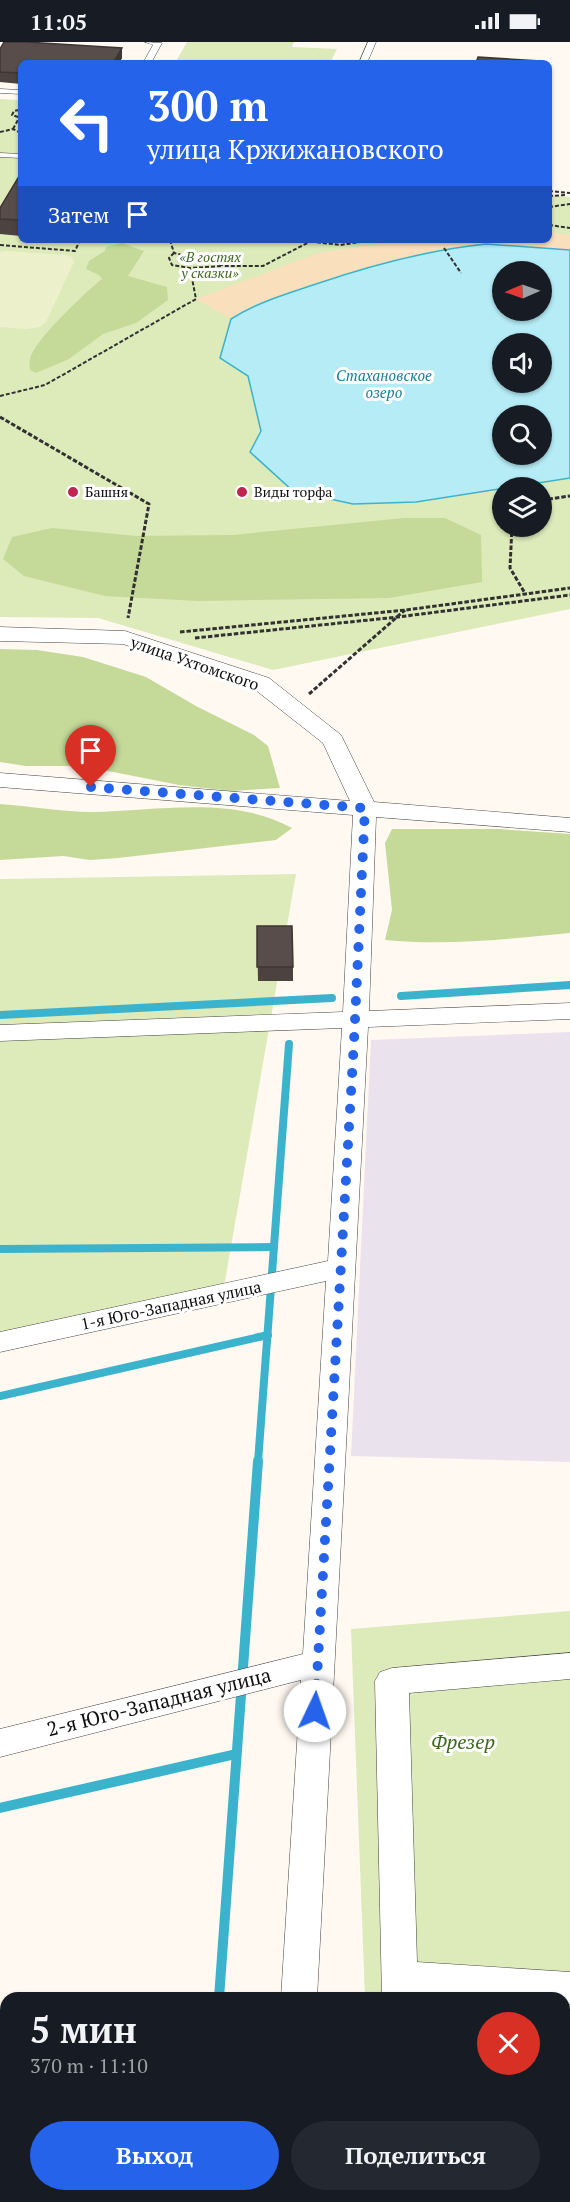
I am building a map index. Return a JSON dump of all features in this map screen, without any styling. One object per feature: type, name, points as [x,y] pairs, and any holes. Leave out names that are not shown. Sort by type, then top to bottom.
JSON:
[{"type":"street","name":"улица Ухтомского","points":[[0,634],[133,640],[261,683],[333,740],[365,808]]},
{"type":"street","points":[[0,780],[570,825]]},
{"type":"street","points":[[298,1992],[356,1018],[365,808]]},
{"type":"street","points":[[0,1033],[570,1011]]},
{"type":"street","name":"1-я Юго-Западная улица","points":[[0,1342],[341,1268]]},
{"type":"street","name":"2-я Юго-Западная улица","points":[[0,1743],[242,1680],[318,1663]]},
{"type":"street","points":[[570,1666],[392,1681],[400,1987],[570,1988]]},
{"type":"lane","points":[[149,42],[158,42],[149,60]]},
{"type":"lane","points":[[364,60],[372,42]]},
{"type":"lane","points":[[0,91],[18,92]]},
{"type":"lane","points":[[0,155],[18,156]]},
{"type":"path","points":[[18,111],[11,113],[18,117]]},
{"type":"path","points":[[0,132],[13,129],[18,121]]},
{"type":"path","points":[[13,129],[18,132]]},
{"type":"path","points":[[552,194],[570,194]]},
{"type":"path","points":[[552,207],[570,204]]},
{"type":"path","points":[[552,225],[570,228]]},
{"type":"path","points":[[0,245],[75,251],[79,243]]},
{"type":"path","points":[[171,243],[174,253]]},
{"type":"path","points":[[174,253],[169,258],[172,265],[190,268],[263,266],[308,243],[340,245],[354,243]]},
{"type":"path","points":[[444,248],[461,273]]},
{"type":"path","points":[[174,253],[226,266]]},
{"type":"path","points":[[0,396],[45,385],[196,299],[190,268]]},
{"type":"path","points":[[0,417],[149,504],[133,640]]},
{"type":"path","points":[[552,499],[570,496]]},
{"type":"path","points":[[511,537],[510,568],[526,595]]},
{"type":"path","points":[[133,640],[406,610],[570,588]]},
{"type":"path","points":[[133,640],[398,616],[570,595]]},
{"type":"path","points":[[293,708],[406,610]]},
{"type":"shaded area","points":[[570,1032],[570,1462],[351,1456],[371,1040]]},
{"type":"green space","points":[[187,42],[294,42],[292,47],[337,49],[332,60],[177,60]]},
{"type":"green space","name":"«В гостях у сказки»","points":[[0,99],[18,100],[18,243],[552,243],[552,195],[570,197],[570,609],[273,670],[98,618],[0,617]]},
{"type":"green space","points":[[122,243],[144,251],[128,276],[167,287],[168,300],[136,323],[103,334],[69,359],[36,373],[30,370],[33,352],[49,330],[102,279],[99,275],[86,269],[89,261],[105,251],[106,247]]},
{"type":"green space","points":[[0,252],[72,257],[74,262],[46,322],[40,327],[27,329],[0,327]]},
{"type":"green space","points":[[404,518],[445,518],[481,535],[482,582],[389,598],[198,601],[105,596],[24,576],[3,559],[12,537],[52,528],[137,536],[232,535]]},
{"type":"green space","points":[[0,649],[37,650],[83,657],[146,677],[196,706],[254,735],[268,746],[280,788],[231,791],[179,785],[83,766],[26,766],[0,762]]},
{"type":"green space","points":[[0,804],[92,812],[194,807],[220,808],[245,811],[292,828],[276,840],[118,858],[90,860],[63,856],[0,860]]},
{"type":"green space","points":[[392,829],[498,829],[570,834],[570,933],[455,942],[385,940],[392,910],[385,843]]},
{"type":"green space","points":[[296,874],[222,1298],[0,1350],[0,879]]},
{"type":"green space","name":"Фрезер","points":[[570,1611],[570,1992],[365,1992],[351,1629]]},
{"type":"sand","points":[[552,232],[570,235],[570,250],[486,244],[444,248],[373,265],[254,305],[231,319],[196,299],[318,253],[386,243],[552,243]]},
{"type":"water","name":"Стахановское озеро","points":[[486,244],[570,250],[570,478],[552,481],[552,477],[492,477],[492,490],[416,502],[353,504],[293,491],[250,452],[261,431],[248,376],[220,358],[231,319],[272,299],[337,277],[442,250]]},
{"type":"building","points":[[4,42],[122,48],[115,60],[18,60],[18,73],[0,72],[0,49]]},
{"type":"building","points":[[478,57],[524,60],[477,60]]},
{"type":"building","points":[[18,178],[18,220],[0,219],[0,208]]},
{"type":"building","points":[[257,926],[292,926],[293,967],[257,967]]},
{"type":"waterway","points":[[401,996],[570,985]]},
{"type":"waterway","points":[[0,1015],[332,998]]},
{"type":"waterway","points":[[274,1247],[289,1044]]},
{"type":"waterway","points":[[0,1249],[274,1247]]},
{"type":"waterway","points":[[267,1335],[274,1247]]},
{"type":"waterway","points":[[0,1396],[267,1335]]},
{"type":"waterway","points":[[258,1462],[267,1335]]},
{"type":"waterway","points":[[219,1992],[258,1461]]},
{"type":"waterway","points":[[0,1808],[236,1754]]},
{"type":"place","name":"Башня","points":[[73,492]]},
{"type":"place","name":"Виды торфа","points":[[242,492]]},
{"type":"route","points":[[91,787],[365,808],[354,1041],[315,1711]]}]
